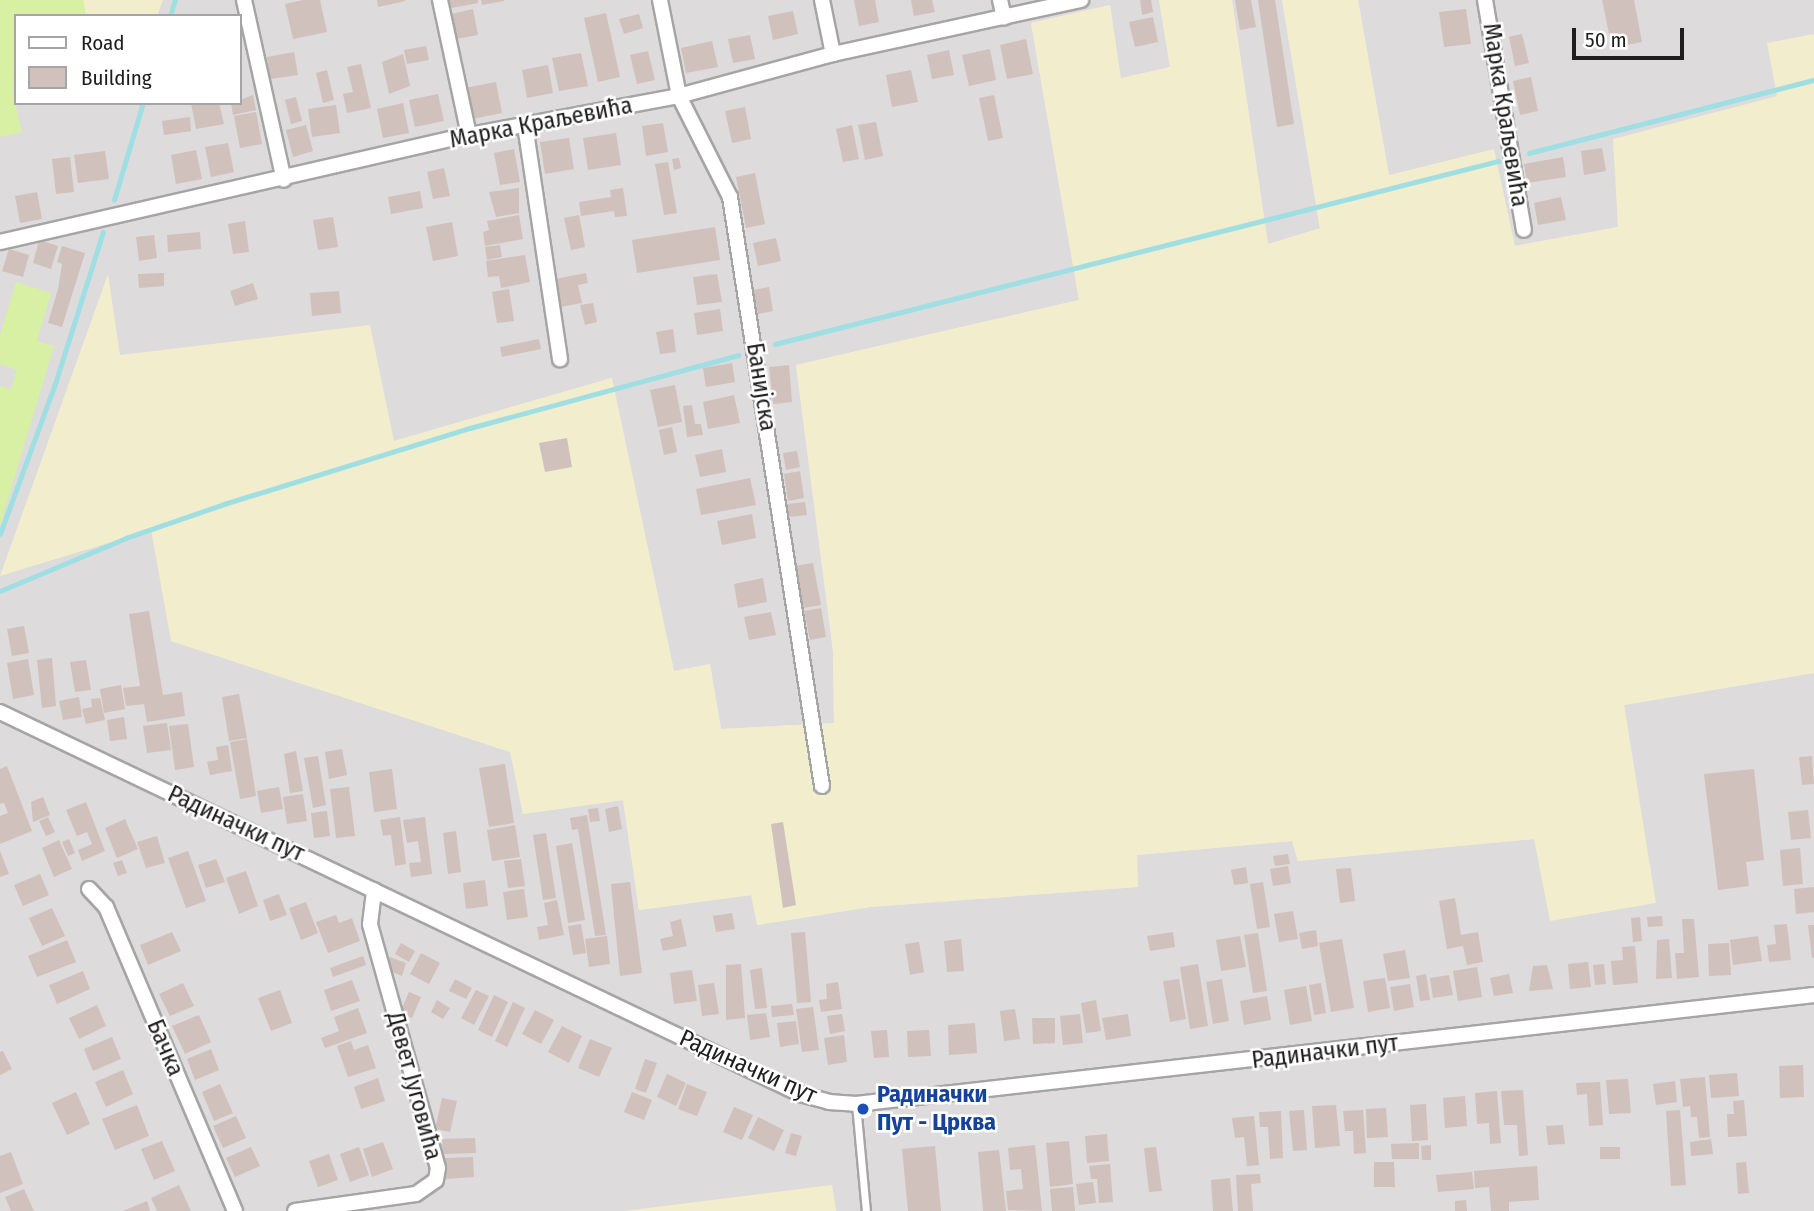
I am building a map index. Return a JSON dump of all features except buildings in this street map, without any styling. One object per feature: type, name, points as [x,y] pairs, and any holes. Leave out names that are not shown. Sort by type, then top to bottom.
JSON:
[{"type":"street","points":[[244,0],[284,180]]},
{"type":"street","points":[[440,0],[469,135]]},
{"type":"street","name":"Банијска","points":[[660,0],[679,96],[730,197],[822,786]]},
{"type":"street","points":[[822,0],[833,54]]},
{"type":"street","points":[[1000,0],[1004,18]]},
{"type":"street","name":"Марка Краљевића","points":[[0,242],[284,180],[469,135],[679,96],[833,54],[1081,0]]},
{"type":"street","name":"Марка Краљевића","points":[[1485,0],[1524,230]]},
{"type":"street","points":[[526,125],[560,359]]},
{"type":"street","name":"Радиначки пут","points":[[0,712],[800,1094],[856,1104],[1814,995]]},
{"type":"street","name":"Бачка","points":[[89,889],[106,907],[235,1211]]},
{"type":"street","name":"Девет Југовића","points":[[295,1211],[416,1194],[436,1180],[438,1168],[372,935],[374,890]]},
{"type":"lane","points":[[856,1104],[866,1211]]},
{"type":"shaded area","points":[[0,0],[1159,0],[1170,67],[1120,79],[1110,5],[1031,23],[1079,300],[796,365],[833,651],[834,723],[721,729],[710,664],[674,671],[611,378],[394,441],[171,641],[511,752],[523,814],[623,800],[639,910],[752,895],[758,925],[870,907],[1137,887],[1136,855],[1292,841],[1298,861],[1534,839],[1655,903],[1624,705],[1814,673],[1814,1211],[836,1211],[832,1185],[652,1211],[0,1211]]},
{"type":"shaded area","points":[[83,0],[163,0],[158,14],[86,14]]},
{"type":"shaded area","points":[[1159,0],[1232,0],[1268,244],[1320,228],[1282,0],[1358,0],[1389,175],[1494,149],[1515,246],[1618,227],[1613,139],[1777,96],[1767,43],[1814,34],[1814,673],[1624,705],[1656,903],[1550,921],[1534,839],[1298,861],[1292,841],[1137,855],[1138,887],[870,907],[757,925],[751,895],[639,910],[623,800],[523,814],[510,752],[171,641],[151,530],[0,576],[108,274],[120,355],[370,325],[394,441],[612,378],[674,671],[710,664],[721,729],[834,723],[833,651],[796,365],[1079,300],[1031,23],[1110,5],[1121,78],[1170,67]]},
{"type":"shaded area","points":[[1232,0],[1282,0],[1320,229],[1268,244]]},
{"type":"shaded area","points":[[1358,0],[1814,0],[1814,34],[1768,43],[1777,96],[1618,227],[1515,246],[1389,176]]},
{"type":"shaded area","points":[[832,1185],[836,1211],[624,1211]]},
{"type":"green space","points":[[0,0],[83,0],[86,14],[14,14],[13,94],[22,132],[0,137]]},
{"type":"green space","points":[[16,282],[51,293],[37,341],[54,346],[0,526],[0,386],[11,389],[17,370],[0,364],[0,335]]},
{"type":"waterway","points":[[171,14],[175,0]]},
{"type":"waterway","points":[[1529,153],[1814,80]]},
{"type":"waterway","points":[[114,200],[142,105]]},
{"type":"waterway","points":[[775,344],[1498,161]]},
{"type":"waterway","points":[[0,534],[55,384],[103,232]]},
{"type":"waterway","points":[[0,591],[126,538],[224,504],[470,428],[738,355]]},
{"type":"place","name":"Радиначки Пут - Црква","points":[[863,1109]]}]
